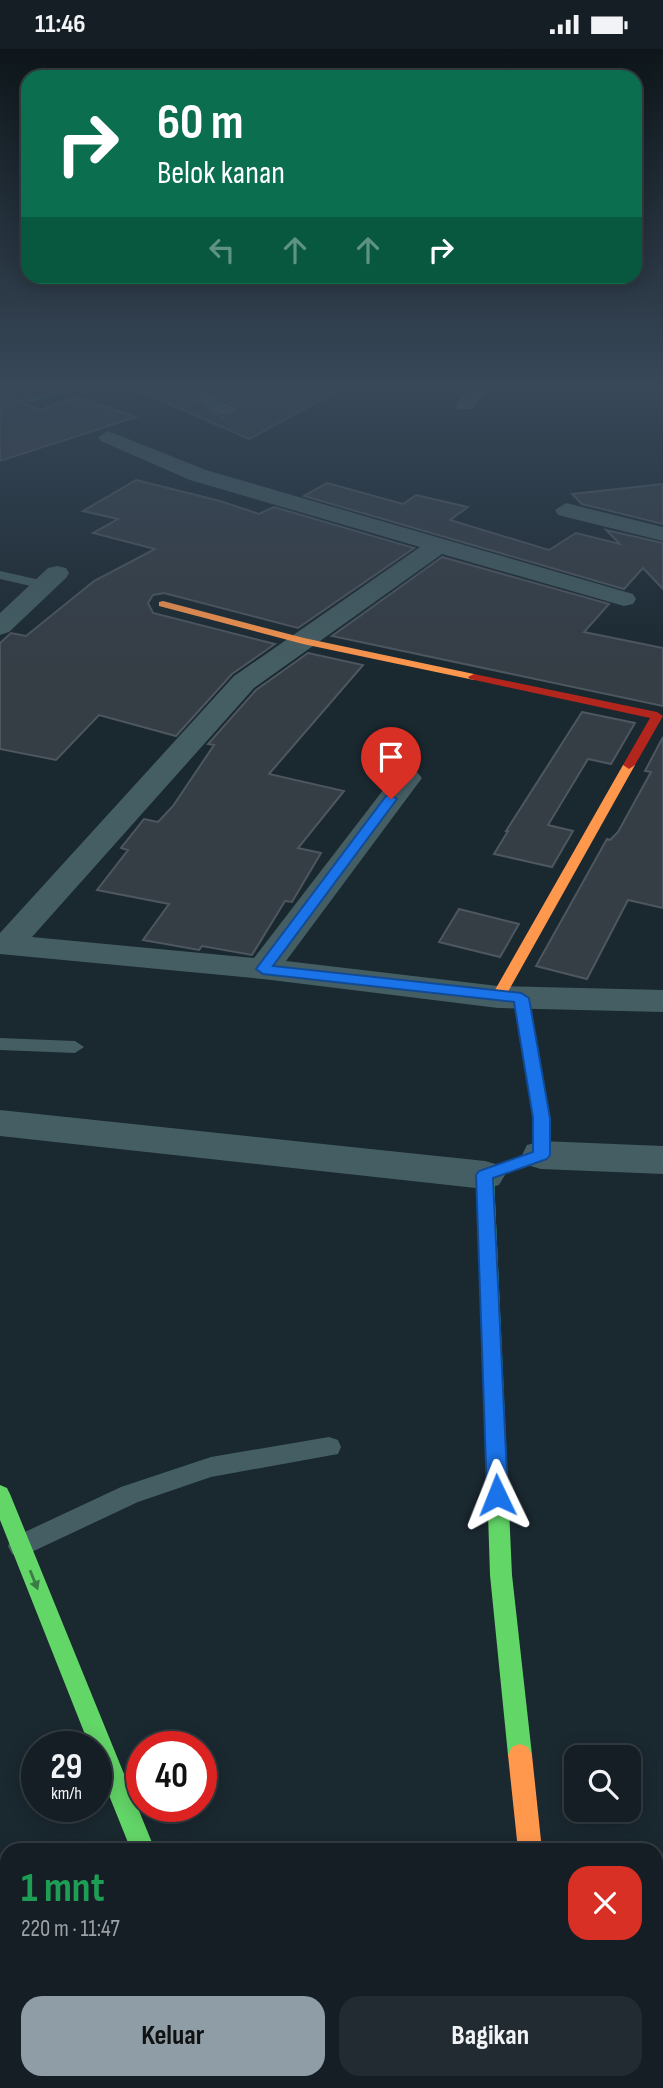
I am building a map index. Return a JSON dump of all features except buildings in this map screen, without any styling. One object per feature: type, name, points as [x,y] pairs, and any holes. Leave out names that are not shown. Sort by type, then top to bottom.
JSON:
[{"type":"main road","points":[[163,604],[303,641],[660,716],[510,997],[541,1118],[541,1155],[485,1175],[501,1575],[529,1843]]},
{"type":"main road","points":[[0,1494],[140,1843]]},
{"type":"street","points":[[216,480],[624,599]]},
{"type":"street","points":[[566,510],[663,534]]},
{"type":"street","points":[[3,945],[244,682],[439,545]]},
{"type":"street","points":[[0,627],[51,579]]},
{"type":"street","points":[[263,969],[407,778]]},
{"type":"street","points":[[3,945],[263,969],[510,997],[663,1001]]},
{"type":"street","points":[[0,1123],[485,1175]]},
{"type":"street","points":[[541,1155],[663,1160]]},
{"type":"lane","points":[[0,575],[51,579]]},
{"type":"lane","points":[[0,1044],[75,1047]]},
{"type":"lane","points":[[21,1546],[130,1493],[200,1471],[329,1447]]},
{"type":"traffic: fast","points":[[520,1755],[501,1575],[485,1175],[541,1155],[541,1118],[521,998]]},
{"type":"traffic: fast","points":[[0,1494],[140,1843]]},
{"type":"traffic: slow","points":[[163,604],[303,641],[474,677]]},
{"type":"traffic: slow","points":[[498,997],[629,765]]},
{"type":"traffic: slow","points":[[520,1755],[529,1843]]},
{"type":"traffic: jam","points":[[474,677],[657,716],[629,765]]},
{"type":"route","points":[[391,799],[263,969],[521,998],[541,1118],[541,1155],[485,1175],[497,1495]]}]
